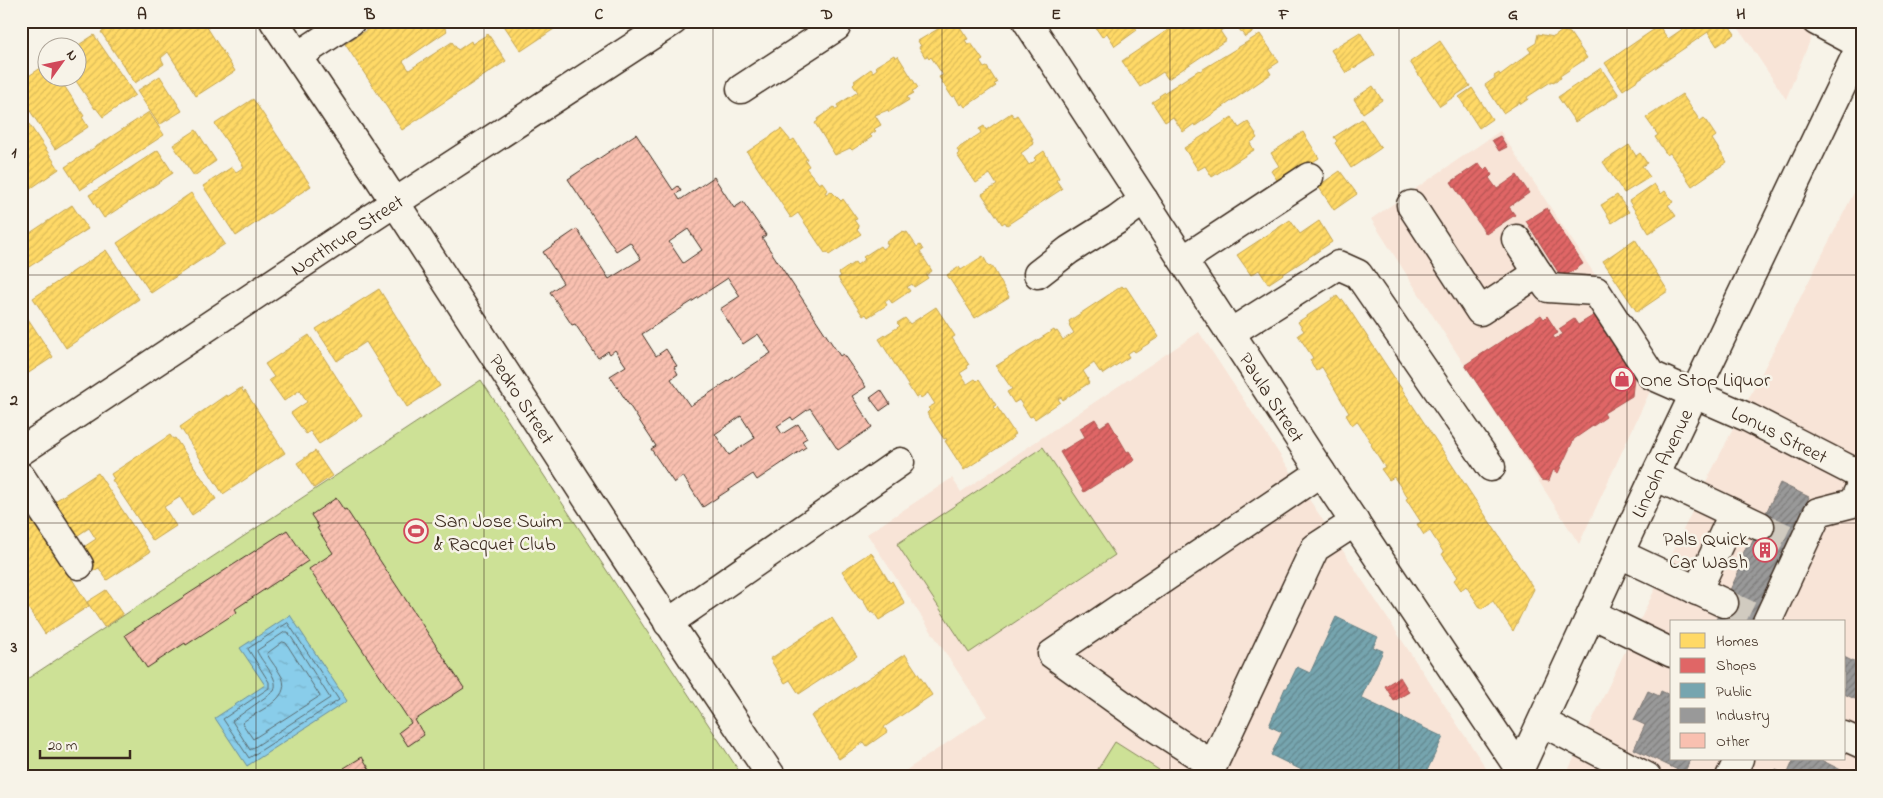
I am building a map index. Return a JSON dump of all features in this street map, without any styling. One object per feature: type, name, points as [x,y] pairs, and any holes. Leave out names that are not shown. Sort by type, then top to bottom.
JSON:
[{"type":"street","name":"Pedro Street","points":[[274,21],[395,203],[668,623],[772,777]]},
{"type":"street","points":[[298,56],[351,21]]},
{"type":"street","name":"Paula Street","points":[[1027,21],[1518,773]]},
{"type":"street","points":[[1816,21],[1861,44]]},
{"type":"street","name":"Northrup Street","points":[[21,451],[666,23]]},
{"type":"street","points":[[741,89],[838,23]]},
{"type":"street","name":"Lincoln Avenue","points":[[1518,773],[1655,476],[1861,44]]},
{"type":"street","points":[[1183,260],[1309,178]]},
{"type":"street","points":[[1038,274],[1069,250],[1117,220],[1144,200]]},
{"type":"street","points":[[1411,205],[1480,311],[1538,273],[1516,239]]},
{"type":"street","points":[[1230,333],[1338,265],[1358,274],[1491,467]]},
{"type":"street","name":"Lonus Street","points":[[1538,273],[1548,288],[1596,291],[1651,375],[1749,418],[1862,476]]},
{"type":"street","points":[[668,623],[900,462]]},
{"type":"street","points":[[1321,472],[1052,654],[1148,724],[1213,765],[1315,548],[1355,522]]},
{"type":"street","points":[[1655,476],[1760,526]]},
{"type":"street","points":[[21,477],[79,565]]},
{"type":"street","points":[[1761,620],[1796,543],[1818,512],[1853,503],[1862,483]]},
{"type":"street","points":[[1697,591],[1734,514]]},
{"type":"street","points":[[1620,554],[1724,603]]},
{"type":"street","points":[[1592,614],[1670,652]]},
{"type":"street","points":[[1542,722],[1647,777]]},
{"type":"street","points":[[1846,737],[1862,744]]},
{"type":"street","points":[[1730,777],[1738,760]]},
{"type":"shaded area","points":[[1734,21],[1818,21],[1786,99]]},
{"type":"shaded area","points":[[1500,131],[1659,372],[1579,544],[1371,219]]},
{"type":"shaded area","points":[[1862,177],[1862,777],[1565,777],[1709,476]]},
{"type":"shaded area","points":[[1199,332],[1486,768],[1482,777],[896,777],[987,716],[867,534],[952,478],[961,492]]},
{"type":"green space","name":"San Jose Swim & Racquet Club","points":[[481,380],[743,777],[21,777],[21,683]]},
{"type":"green space","points":[[1043,447],[1115,555],[969,653],[897,544]]},
{"type":"green space","points":[[1115,742],[1159,770],[1155,777],[1093,777]]},
{"type":"water","points":[[290,615],[347,701],[247,766],[215,718],[265,685],[240,648]]},
{"type":"building: Homes","points":[[117,21],[203,21],[235,71],[196,96],[168,52],[161,58],[164,64],[135,83],[101,32]]},
{"type":"building: Homes","points":[[380,21],[446,21],[442,24],[447,31],[403,61],[409,70],[452,42],[458,50],[471,41],[472,44],[488,34],[506,61],[402,130],[345,44]]},
{"type":"building: Homes","points":[[508,21],[566,21],[521,51],[503,24]]},
{"type":"building: Homes","points":[[951,21],[956,21],[968,39],[965,40],[968,45],[971,43],[983,60],[980,62],[984,68],[987,67],[997,83],[994,84],[996,86],[965,107],[962,103],[960,105],[955,96],[952,97],[939,77],[943,75],[931,57],[929,59],[927,56],[925,57],[918,41]]},
{"type":"building: Homes","points":[[1097,21],[1132,21],[1137,30],[1115,46],[1107,33],[1102,37],[1093,24]]},
{"type":"building: Homes","points":[[1181,21],[1269,21],[1245,37],[1234,22],[1220,31],[1226,40],[1168,79],[1163,72],[1140,87],[1122,61]]},
{"type":"building: Homes","points":[[1694,21],[1726,21],[1735,34],[1717,46],[1708,32],[1623,90],[1605,63],[1659,26],[1668,39]]},
{"type":"building: Homes","points":[[1562,31],[1570,33],[1587,58],[1560,76],[1561,78],[1552,81],[1527,97],[1528,99],[1521,104],[1520,102],[1503,113],[1485,85],[1495,78],[1494,76],[1499,73],[1500,75],[1531,52],[1528,48],[1536,43],[1538,34],[1554,37]]},
{"type":"building: Homes","points":[[1360,32],[1375,55],[1346,73],[1331,50]]},
{"type":"building: Homes","points":[[1260,34],[1279,62],[1268,69],[1271,74],[1195,126],[1194,124],[1183,132],[1173,117],[1165,122],[1152,102],[1199,70]]},
{"type":"building: Homes","points":[[94,35],[135,95],[103,117],[81,88],[88,88],[88,39]]},
{"type":"building: Homes","points":[[1440,41],[1470,86],[1440,106],[1410,62]]},
{"type":"building: Homes","points":[[894,55],[895,58],[898,56],[918,88],[907,97],[909,100],[889,112],[888,110],[875,115],[881,125],[874,129],[876,131],[870,135],[872,137],[852,150],[850,148],[835,155],[815,123],[818,121],[817,119],[834,107],[836,110],[839,108],[837,105],[858,92],[853,85],[854,81],[871,69],[873,72],[877,69],[876,66]]},
{"type":"building: Homes","points":[[1601,68],[1619,95],[1575,122],[1558,97]]},
{"type":"building: Homes","points":[[38,70],[38,88],[66,88],[84,116],[82,117],[88,127],[55,149],[21,97],[21,81]]},
{"type":"building: Homes","points":[[160,76],[182,111],[159,125],[137,91]]},
{"type":"building: Homes","points":[[1373,86],[1382,100],[1363,113],[1354,99]]},
{"type":"building: Homes","points":[[1472,88],[1492,119],[1479,128],[1459,97]]},
{"type":"building: Homes","points":[[1682,94],[1700,121],[1704,118],[1716,136],[1712,139],[1727,162],[1692,186],[1670,153],[1667,155],[1655,137],[1658,135],[1646,118]]},
{"type":"building: Homes","points":[[253,99],[311,186],[236,236],[203,186],[232,167],[236,172],[244,167],[215,124]]},
{"type":"building: Homes","points":[[21,112],[59,169],[27,191],[21,183]]},
{"type":"building: Homes","points":[[149,112],[164,135],[80,190],[65,167]]},
{"type":"building: Homes","points":[[1011,113],[1014,117],[1017,115],[1033,139],[1031,140],[1034,144],[1021,153],[1029,165],[1036,160],[1034,158],[1044,151],[1059,178],[1056,180],[1062,189],[1007,225],[1005,222],[1002,224],[982,194],[997,185],[990,174],[976,183],[957,155],[959,153],[957,149],[981,133],[979,129],[984,126],[986,130]]},
{"type":"building: Homes","points":[[1232,117],[1239,128],[1248,122],[1256,134],[1257,138],[1250,143],[1254,150],[1212,177],[1205,166],[1198,170],[1184,148]]},
{"type":"building: Homes","points":[[1362,119],[1381,148],[1351,168],[1335,143],[1337,141],[1334,137]]},
{"type":"building: Homes","points":[[781,129],[791,141],[794,139],[807,159],[805,160],[809,166],[806,168],[819,184],[822,182],[828,190],[825,192],[826,194],[831,191],[841,201],[843,199],[857,219],[854,220],[861,234],[829,255],[827,252],[825,253],[798,213],[791,218],[747,152]]},
{"type":"building: Homes","points":[[196,130],[216,161],[194,176],[173,145]]},
{"type":"building: Homes","points":[[1303,132],[1319,158],[1279,183],[1271,171],[1279,166],[1271,153]]},
{"type":"building: Homes","points":[[1629,145],[1636,156],[1640,153],[1647,163],[1642,166],[1650,177],[1624,193],[1603,162]]},
{"type":"building: Homes","points":[[158,150],[173,173],[104,218],[89,195]]},
{"type":"building: Homes","points":[[1340,171],[1357,194],[1334,210],[1318,186]]},
{"type":"building: Homes","points":[[1654,184],[1661,194],[1665,191],[1673,202],[1668,205],[1676,216],[1649,233],[1629,201]]},
{"type":"building: Homes","points":[[191,193],[225,244],[151,293],[117,243]]},
{"type":"building: Homes","points":[[1617,195],[1629,212],[1612,223],[1601,205]]},
{"type":"building: Homes","points":[[72,205],[88,229],[21,272],[21,239]]},
{"type":"building: Homes","points":[[1290,220],[1300,234],[1319,221],[1332,242],[1268,284],[1259,270],[1251,275],[1237,255]]},
{"type":"building: Homes","points":[[903,231],[907,232],[917,247],[920,245],[923,250],[920,252],[932,271],[926,275],[928,278],[914,287],[912,284],[907,287],[910,291],[892,303],[889,299],[885,302],[887,305],[868,317],[866,314],[863,316],[838,278],[841,276],[839,273],[855,262],[857,265],[865,259],[863,257],[880,246],[882,249],[888,245],[886,242]]},
{"type":"building: Homes","points":[[1635,239],[1668,291],[1637,312],[1603,261]]},
{"type":"building: Homes","points":[[106,250],[139,299],[66,348],[33,298]]},
{"type":"building: Homes","points":[[983,256],[989,267],[992,266],[1009,297],[975,318],[947,275],[959,267],[961,270]]},
{"type":"building: Homes","points":[[1122,286],[1126,287],[1159,337],[1135,352],[1133,350],[1127,354],[1129,357],[1103,374],[1094,363],[1083,371],[1089,383],[1063,400],[1061,397],[1058,399],[1060,402],[1035,419],[1033,416],[1030,417],[1019,400],[1014,403],[1007,392],[1012,389],[996,366],[1054,330],[1055,332],[1057,331],[1063,340],[1074,333],[1069,325],[1069,321]]},
{"type":"building: Homes","points":[[379,289],[440,386],[407,407],[366,342],[337,361],[316,329]]},
{"type":"building: Homes","points":[[1337,296],[1341,301],[1343,300],[1534,589],[1513,631],[1493,601],[1481,609],[1466,586],[1461,590],[1454,580],[1458,577],[1442,554],[1444,553],[1430,531],[1424,535],[1417,524],[1421,522],[1406,499],[1408,498],[1394,477],[1389,480],[1381,469],[1385,467],[1357,421],[1352,425],[1346,415],[1349,413],[1322,367],[1316,371],[1310,360],[1313,358],[1298,335],[1304,331],[1298,322]]},
{"type":"building: Homes","points":[[936,307],[955,336],[952,338],[969,365],[967,366],[968,368],[960,373],[967,384],[975,379],[977,381],[979,379],[996,405],[993,407],[995,409],[997,407],[1015,434],[1012,436],[1013,438],[964,470],[945,441],[947,440],[946,438],[944,439],[927,413],[930,410],[928,408],[935,404],[928,393],[921,398],[920,396],[916,398],[879,339],[900,326],[897,323],[905,318],[910,324]]},
{"type":"building: Homes","points":[[21,308],[53,357],[21,378]]},
{"type":"building: Homes","points":[[309,335],[362,416],[319,444],[310,431],[306,434],[291,413],[307,402],[300,390],[284,401],[269,380],[274,377],[265,364]]},
{"type":"building: Homes","points":[[241,388],[244,393],[245,391],[285,453],[223,494],[180,427],[226,395],[227,397]]},
{"type":"building: Homes","points":[[170,435],[173,439],[175,438],[216,499],[192,515],[180,497],[164,507],[176,526],[153,541],[112,480],[114,479],[111,474]]},
{"type":"building: Homes","points":[[315,451],[332,476],[314,488],[297,463]]},
{"type":"building: Homes","points":[[98,473],[150,552],[107,580],[99,568],[93,571],[79,550],[96,539],[89,528],[72,539],[58,518],[64,514],[55,501]]},
{"type":"building: Homes","points":[[28,519],[30,522],[34,519],[89,606],[45,634],[21,597],[21,523]]},
{"type":"building: Homes","points":[[871,552],[890,583],[892,581],[905,604],[879,620],[873,611],[870,612],[862,598],[860,599],[842,571]]},
{"type":"building: Homes","points":[[106,590],[123,615],[104,627],[87,602]]},
{"type":"building: Homes","points":[[832,618],[857,656],[799,694],[790,680],[785,683],[770,659]]},
{"type":"building: Homes","points":[[905,654],[932,695],[884,727],[887,732],[867,746],[864,742],[839,759],[811,716]]},
{"type":"building: Shops","points":[[1500,136],[1507,147],[1499,151],[1492,140]]},
{"type":"building: Shops","points":[[1479,163],[1484,170],[1487,167],[1492,175],[1489,178],[1497,189],[1517,175],[1529,193],[1509,207],[1515,215],[1486,234],[1451,182]]},
{"type":"building: Shops","points":[[1547,208],[1583,264],[1562,278],[1526,221]]},
{"type":"building: Shops","points":[[1599,312],[1635,368],[1632,396],[1604,413],[1606,417],[1574,439],[1558,473],[1553,470],[1549,481],[1541,480],[1465,365],[1541,315],[1544,319],[1547,316],[1558,333],[1553,336],[1555,339],[1563,334],[1559,329],[1574,319],[1578,325]]},
{"type":"building: Shops","points":[[1095,419],[1100,427],[1109,421],[1127,452],[1129,451],[1135,460],[1084,492],[1060,452],[1085,437],[1080,428]]},
{"type":"building: Shops","points":[[1400,677],[1409,692],[1394,701],[1385,686]]},
{"type":"building: Public","points":[[1336,617],[1378,637],[1373,647],[1383,651],[1361,698],[1443,737],[1424,777],[1316,777],[1271,755],[1282,732],[1269,726],[1285,688],[1287,688],[1297,667],[1310,673]]},
{"type":"building: Industry","name":"Pals Quick Car Wash","points":[[1780,483],[1809,497],[1752,620],[1716,620],[1745,558],[1742,556],[1748,543],[1751,545]]},
{"type":"building: Industry","points":[[1846,658],[1862,666],[1862,702],[1846,695]]},
{"type":"building: Industry","points":[[1648,691],[1659,696],[1661,691],[1670,695],[1670,760],[1690,760],[1684,773],[1634,749],[1645,725],[1634,720]]},
{"type":"building: Industry","points":[[1794,760],[1821,760],[1855,777],[1772,777],[1776,770],[1787,775]]},
{"type":"building: Other","points":[[636,134],[673,190],[678,186],[681,191],[676,194],[680,200],[714,177],[734,208],[743,202],[766,235],[762,238],[840,356],[843,354],[866,387],[852,396],[872,427],[838,450],[810,408],[793,420],[791,417],[777,426],[782,434],[798,424],[807,438],[802,441],[806,447],[757,480],[753,474],[703,507],[683,476],[674,483],[651,449],[656,446],[610,376],[626,366],[615,350],[610,354],[608,351],[598,358],[575,324],[572,325],[550,292],[563,283],[543,252],[577,229],[609,279],[641,259],[630,242],[616,251],[568,179]],"holes":[[[688,229],[702,250],[683,263],[669,242]],[[728,278],[740,296],[720,309],[743,344],[758,334],[771,353],[690,406],[671,379],[678,374],[674,367],[677,366],[666,349],[656,356],[642,334]],[[741,416],[755,438],[729,455],[715,434]]]},
{"type":"building: Other","points":[[881,390],[890,404],[880,411],[870,398]]},
{"type":"building: Other","points":[[336,498],[344,510],[346,509],[464,688],[415,720],[424,735],[408,746],[399,732],[411,723],[309,569],[333,553],[311,515]]},
{"type":"building: Other","points":[[287,530],[308,561],[235,609],[237,612],[147,668],[125,635]]},
{"type":"building: Other","points":[[362,757],[370,770],[360,777],[350,777],[344,768]]},
{"type":"tunnel","points":[[1760,526],[1790,540]]},
{"type":"tunnel","points":[[1724,603],[1753,617]]},
{"type":"place","name":"One Stop Liquor","points":[[1622,379]]},
{"type":"place","name":"San Jose Swim & Racquet Club","points":[[416,531]]},
{"type":"place","name":"Pals Quick Car Wash","points":[[1765,550]]}]
